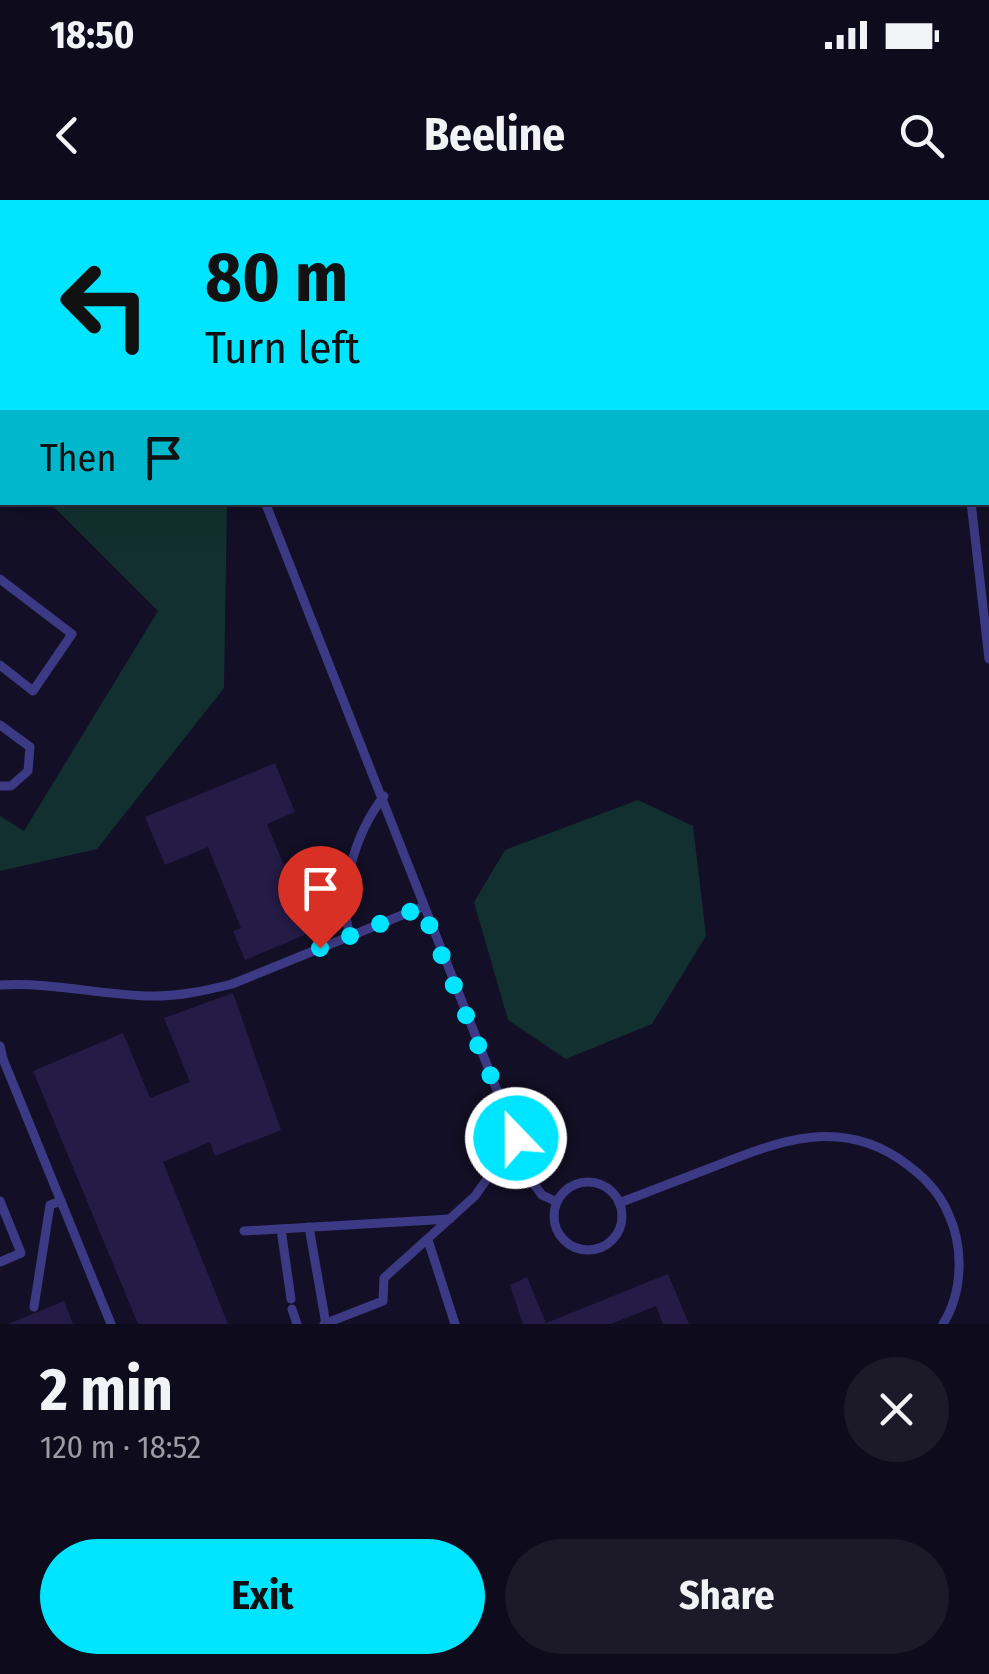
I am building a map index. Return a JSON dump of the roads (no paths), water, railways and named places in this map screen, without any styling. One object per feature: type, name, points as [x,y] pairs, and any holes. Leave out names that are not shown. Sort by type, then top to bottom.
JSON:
[{"type":"lane","points":[[267,505],[534,1184],[557,1202]]},
{"type":"lane","points":[[971,505],[989,659]]},
{"type":"lane","points":[[0,579],[72,634],[33,692],[0,664]]},
{"type":"lane","points":[[0,725],[30,747],[28,771],[11,786],[0,786]]},
{"type":"lane","points":[[350,936],[345,902],[354,860],[369,815],[384,796]]},
{"type":"lane","points":[[0,985],[56,985],[150,996],[183,994],[232,984],[422,907]]},
{"type":"lane","points":[[0,1046],[111,1324]]},
{"type":"lane","points":[[619,1204],[785,1139],[831,1136],[878,1147],[918,1172],[948,1211],[960,1264],[956,1291],[943,1324]]},
{"type":"lane","points":[[309,1227],[325,1324],[383,1301],[384,1278],[476,1196],[516,1138]]},
{"type":"lane","points":[[575,1184],[601,1185],[612,1192],[619,1204],[619,1230],[600,1248],[574,1247],[563,1240],[556,1228],[557,1202],[575,1184]]},
{"type":"lane","points":[[0,1201],[21,1253],[0,1262]]},
{"type":"lane","points":[[34,1307],[50,1205],[61,1201]]},
{"type":"lane","points":[[244,1231],[450,1219]]},
{"type":"lane","points":[[281,1228],[297,1324]]},
{"type":"lane","points":[[428,1240],[455,1324]]}]
